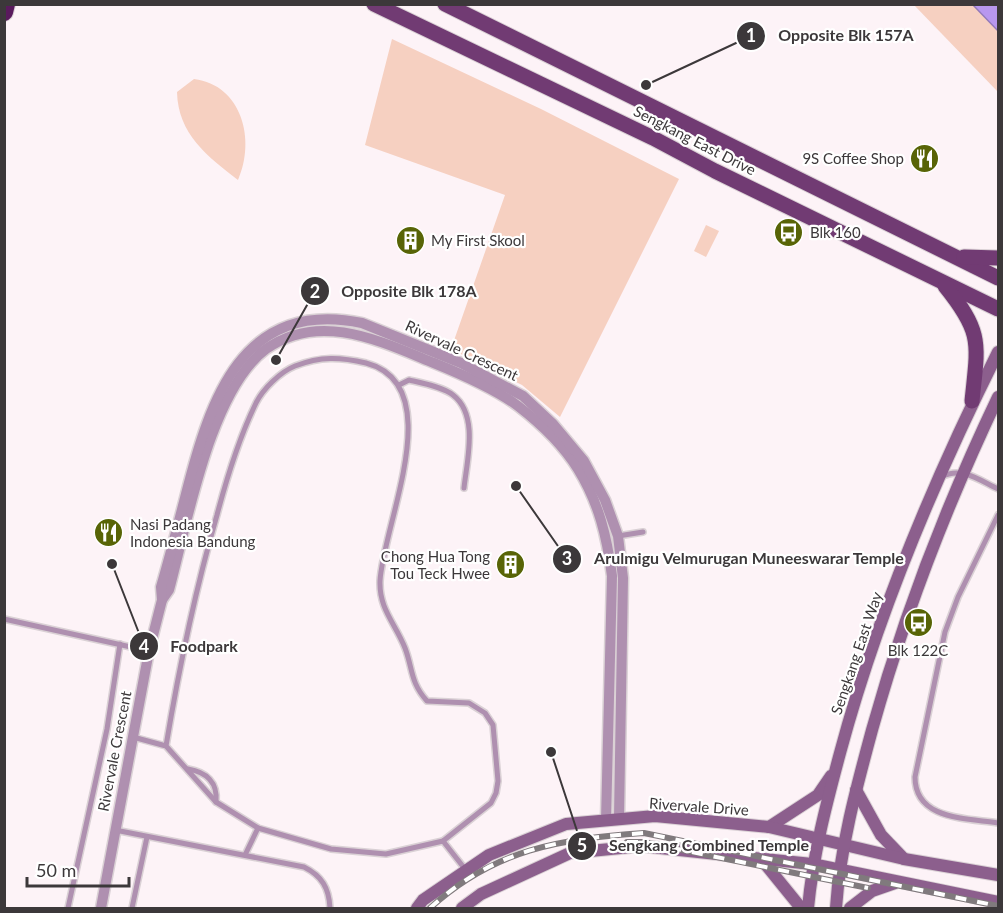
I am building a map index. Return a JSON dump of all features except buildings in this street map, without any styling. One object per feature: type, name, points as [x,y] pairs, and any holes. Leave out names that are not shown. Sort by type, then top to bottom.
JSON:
[{"type":"highway","points":[[4,12],[6,4]]},
{"type":"main road","name":"Sengkang East Drive","points":[[374,4],[653,138],[999,309]]},
{"type":"main road","name":"Sengkang East Drive","points":[[445,4],[999,278]]},
{"type":"main road","points":[[952,255],[982,259],[999,258]]},
{"type":"main road","points":[[943,283],[966,312],[976,336],[972,401]]},
{"type":"main road","name":"Sengkang East Way","points":[[808,909],[812,864],[818,837],[853,705],[885,607],[972,401],[999,352]]},
{"type":"main road","points":[[836,909],[839,870],[856,790],[895,650],[927,560],[999,397]]},
{"type":"main road","points":[[769,827],[818,795],[835,771]]},
{"type":"main road","points":[[856,790],[881,835],[904,860]]},
{"type":"main road","name":"Rivervale Drive","points":[[417,909],[423,900],[465,869],[489,855],[566,824],[655,816],[769,827],[818,837],[904,860],[999,875]]},
{"type":"main road","points":[[462,909],[481,894],[570,853],[640,846],[812,864],[999,902]]},
{"type":"main road","points":[[762,860],[801,909]]},
{"type":"main road","points":[[850,909],[872,891],[897,882]]},
{"type":"street","name":"Rivervale Crescent","points":[[100,909],[149,651],[190,496],[216,423],[232,389],[247,368],[275,344],[299,333],[351,332],[372,338],[458,373],[517,405],[549,434],[589,480],[613,537],[617,590],[613,819]]},
{"type":"lane","points":[[132,737],[166,746],[216,801],[258,828],[353,853],[386,854],[443,841],[491,803],[498,781],[493,725],[475,705],[427,700],[418,691],[410,675],[405,649],[384,610],[380,579],[406,452],[405,397],[399,385],[382,368],[331,357],[291,368],[272,383],[257,402],[233,462],[206,552],[179,670],[166,746]]},
{"type":"lane","points":[[399,385],[409,380],[444,391],[452,394],[464,408],[470,433],[464,488]]},
{"type":"lane","points":[[940,478],[950,472],[964,473],[999,489]]},
{"type":"lane","points":[[999,515],[958,597],[945,632],[915,777],[915,789],[925,804],[938,814],[999,823]]},
{"type":"lane","points":[[613,537],[644,532]]},
{"type":"lane","points":[[4,619],[149,651]]},
{"type":"lane","points":[[68,909],[107,729],[120,644]]},
{"type":"lane","points":[[187,769],[202,773],[209,778],[217,793],[216,801]]},
{"type":"lane","points":[[245,855],[258,828]]},
{"type":"lane","points":[[114,830],[304,867],[317,873],[329,896],[330,909]]},
{"type":"lane","points":[[132,909],[147,837]]},
{"type":"lane","points":[[443,841],[465,869]]},
{"type":"shaded area","points":[[914,5],[973,5],[998,31],[998,92]]},
{"type":"shaded area","points":[[973,5],[998,5],[998,31]]},
{"type":"shaded area","points":[[392,39],[541,109],[679,179],[560,417],[522,385],[451,349],[505,195],[365,145]]},
{"type":"shaded area","points":[[194,79],[210,83],[224,92],[234,103],[241,117],[245,132],[245,148],[238,180],[205,153],[196,143],[183,120],[177,92]]},
{"type":"shaded area","points":[[706,225],[719,231],[706,257],[694,251]]},
{"type":"railway","points":[[430,908],[454,888],[504,860],[556,844],[644,833],[998,906]]},
{"type":"railway","points":[[627,842],[643,842],[868,888]]},
{"type":"place","name":"Opposite Blk 157A","points":[[646,85]]},
{"type":"place","name":"9S Coffee Shop","points":[[925,158]]},
{"type":"place","name":"Blk 160","points":[[789,232]]},
{"type":"place","name":"My First Skool","points":[[410,240]]},
{"type":"place","name":"Opposite Blk 178A","points":[[276,360]]},
{"type":"place","name":"Arulmigu Velmurugan Muneeswarar Temple","points":[[516,486]]},
{"type":"place","name":"Nasi Padang Indonesia Bandung","points":[[109,533]]},
{"type":"place","name":"Foodpark","points":[[112,564]]},
{"type":"place","name":"Chong Hua Tong Tou Teck Hwee","points":[[511,565]]},
{"type":"place","name":"Blk 122C","points":[[918,623]]},
{"type":"place","name":"Sengkang Combined Temple","points":[[551,752]]}]
